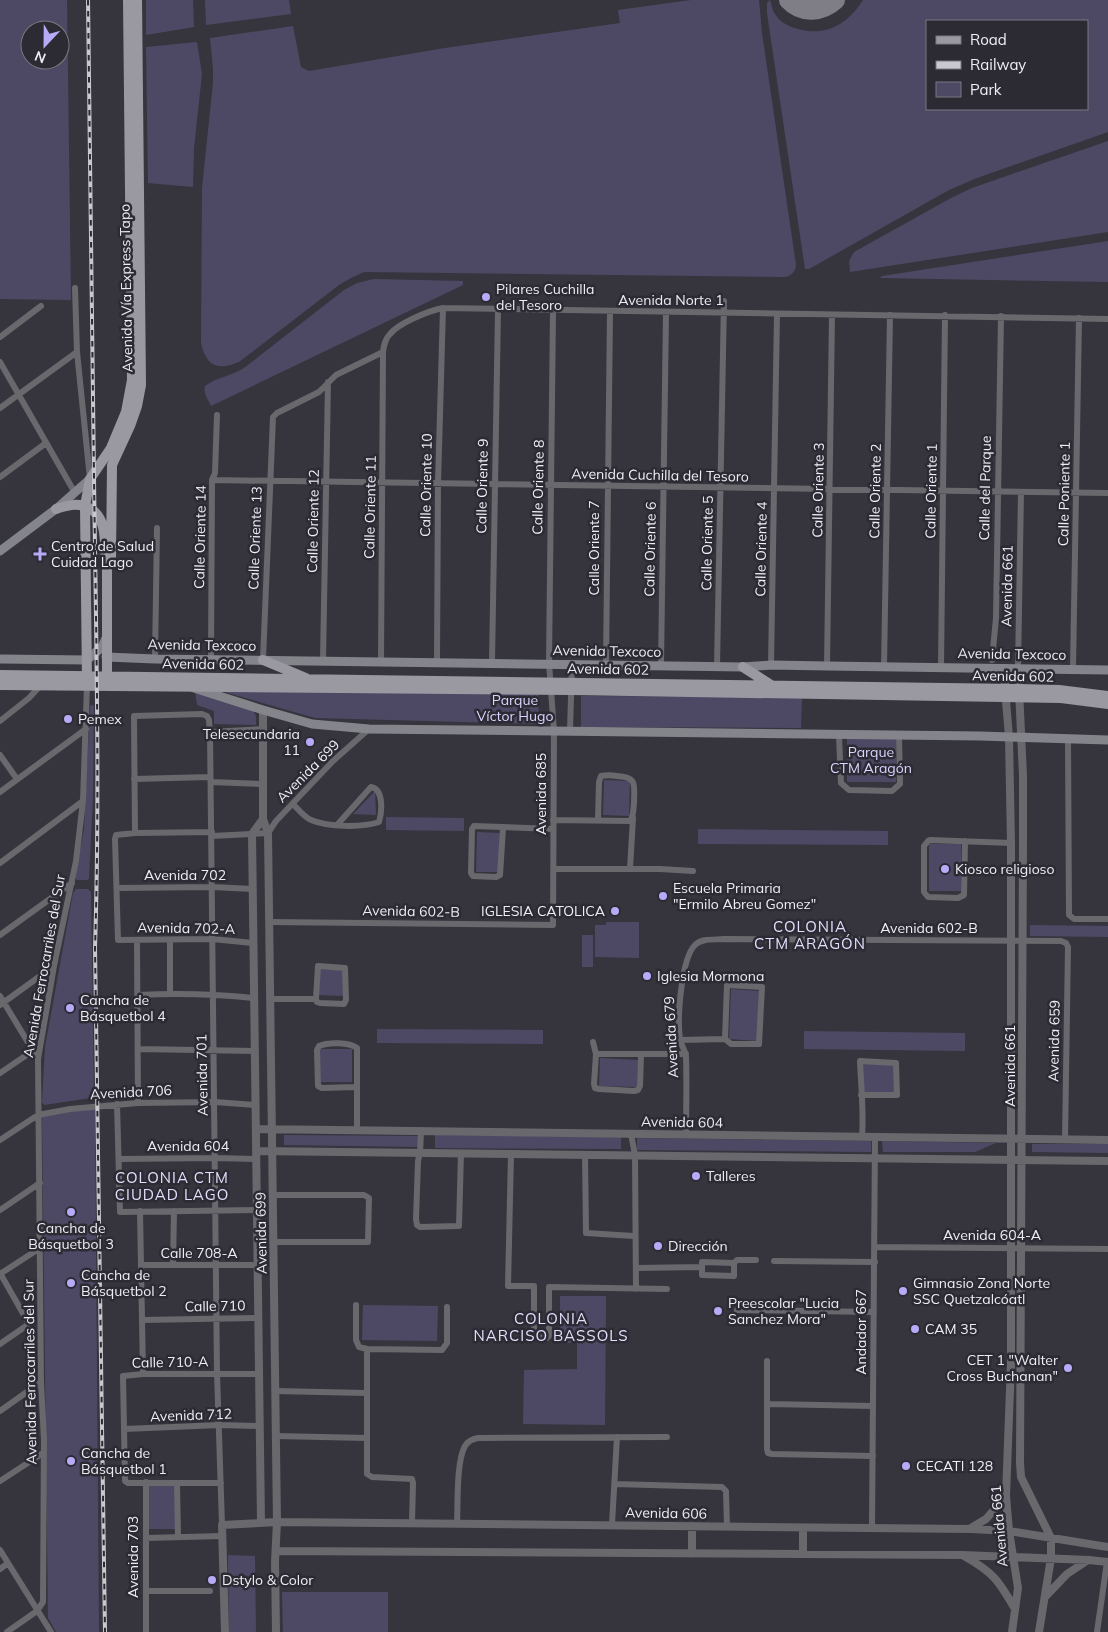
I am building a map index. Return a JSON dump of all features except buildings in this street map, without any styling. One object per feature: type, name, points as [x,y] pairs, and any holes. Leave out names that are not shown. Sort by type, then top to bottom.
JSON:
[{"type":"main road","name":"Avenida Vía Express Tapo","points":[[92,476],[118,434],[131,391],[128,0]]},
{"type":"main road","name":"Avenida Vía Express Tapo","points":[[107,569],[111,558],[112,465],[130,426],[137,406],[141,385],[137,0]]},
{"type":"main road","points":[[0,551],[56,509],[92,476]]},
{"type":"main road","points":[[87,680],[85,506],[92,476]]},
{"type":"main road","points":[[0,675],[107,680],[107,569],[102,522],[100,517],[85,506],[72,504],[56,509]]},
{"type":"main road","points":[[0,659],[86,660],[102,647],[106,638]]},
{"type":"main road","name":"Avenida Texcoco","points":[[106,657],[661,666],[743,667],[771,665],[1108,670]]},
{"type":"main road","points":[[263,660],[312,680]]},
{"type":"main road","points":[[743,667],[772,686]]},
{"type":"main road","points":[[0,685],[41,685],[87,680]]},
{"type":"main road","name":"Avenida 602","points":[[107,680],[312,680],[551,686]]},
{"type":"main road","name":"Avenida 602","points":[[107,680],[187,685],[772,686],[1005,693]]},
{"type":"main road","name":"Avenida 602","points":[[187,685],[262,710],[312,724],[369,729],[554,730],[1108,740]]},
{"type":"main road","name":"Avenida 602","points":[[572,686],[1005,693],[1059,690],[1108,696]]},
{"type":"main road","name":"Avenida 602","points":[[1018,693],[1108,704]]},
{"type":"street","points":[[75,288],[77,352],[92,476]]},
{"type":"street","name":"Calle Oriente 5","points":[[718,666],[724,301]]},
{"type":"street","points":[[0,338],[41,306]]},
{"type":"street","name":"Avenida Norte 1","points":[[383,352],[384,344],[393,330],[422,314],[443,308],[1108,319]]},
{"type":"street","name":"Calle Oriente 10","points":[[437,662],[438,484],[443,308]]},
{"type":"street","name":"Calle Oriente 9","points":[[492,662],[498,310]]},
{"type":"street","name":"Calle Oriente 8","points":[[549,663],[553,311]]},
{"type":"street","name":"Calle Oriente 7","points":[[606,664],[610,312]]},
{"type":"street","name":"Calle Oriente 6","points":[[661,666],[666,312]]},
{"type":"street","name":"Calle Oriente 4","points":[[771,665],[777,314]]},
{"type":"street","name":"Calle Oriente 3","points":[[827,666],[832,315]]},
{"type":"street","name":"Calle Oriente 2","points":[[884,667],[890,315]]},
{"type":"street","name":"Calle Oriente 1","points":[[941,667],[945,315]]},
{"type":"street","name":"Calle del Parque","points":[[992,660],[996,618],[1001,316]]},
{"type":"street","name":"Calle Poniente 1","points":[[1074,669],[1079,318]]},
{"type":"street","points":[[0,408],[77,352]]},
{"type":"street","points":[[328,382],[336,374],[383,352]]},
{"type":"street","name":"Calle Oriente 11","points":[[381,661],[383,352]]},
{"type":"street","points":[[0,362],[75,493]]},
{"type":"street","name":"Calle Oriente 13","points":[[263,660],[272,417],[318,392],[328,382]]},
{"type":"street","name":"Calle Oriente 12","points":[[323,661],[328,382]]},
{"type":"street","name":"Calle Oriente 14","points":[[211,660],[212,480],[215,473],[216,415]]},
{"type":"street","points":[[0,477],[46,443]]},
{"type":"street","name":"Avenida Cuchilla del Tesoro","points":[[212,480],[1108,493]]},
{"type":"street","name":"Avenida 661","points":[[1021,492],[1018,668],[1021,738],[1023,942],[1020,1463],[1021,1477],[1051,1538],[1051,1558],[1039,1632]]},
{"type":"street","points":[[155,659],[157,528]]},
{"type":"street","name":"Avenida 685","points":[[549,663],[554,730],[553,925]]},
{"type":"street","points":[[570,731],[572,664]]},
{"type":"street","name":"Avenida 661","points":[[1005,668],[1009,737],[1011,842],[1011,1363],[1006,1496],[1009,1531],[1018,1588],[1012,1632]]},
{"type":"street","name":"Avenida Ferrocarriles del Sur","points":[[37,1611],[44,1602],[44,1453],[41,1382],[38,1059],[54,966],[76,861],[83,801],[87,680]]},
{"type":"street","points":[[0,721],[29,698],[41,685]]},
{"type":"street","name":"Avenida 699","points":[[262,710],[264,728],[263,818],[268,833],[277,1522],[276,1632]]},
{"type":"street","name":"Avenida 701","points":[[134,778],[134,716],[202,714],[207,716],[210,732],[211,780],[217,1373],[222,1525]]},
{"type":"street","points":[[210,732],[264,728]]},
{"type":"street","points":[[0,792],[86,729]]},
{"type":"street","name":"Avenida 699","points":[[268,833],[276,821],[334,761],[369,729]]},
{"type":"street","points":[[839,736],[841,783],[849,790],[892,792],[900,784],[899,736]]},
{"type":"street","points":[[1068,739],[1070,917],[1108,920]]},
{"type":"street","points":[[0,755],[17,779]]},
{"type":"street","points":[[598,820],[599,779],[604,775],[627,776],[634,784],[630,869]]},
{"type":"street","points":[[135,832],[134,778],[211,780],[263,784]]},
{"type":"street","points":[[293,804],[309,819],[324,824],[337,825],[372,824],[378,822],[382,814],[379,792],[376,788],[371,787],[337,825]]},
{"type":"street","points":[[0,863],[83,801]]},
{"type":"street","points":[[553,820],[628,822],[633,816]]},
{"type":"street","points":[[252,834],[263,818]]},
{"type":"street","points":[[503,828],[500,876],[472,876],[472,829],[474,826],[553,828]]},
{"type":"street","points":[[117,888],[116,834],[135,832],[268,833]]},
{"type":"street","name":"Avenida 699","points":[[252,834],[260,1523]]},
{"type":"street","points":[[965,841],[964,895],[958,898],[928,897],[924,892],[924,846],[926,842],[930,840],[1011,842]]},
{"type":"street","points":[[554,870],[693,870]]},
{"type":"street","points":[[0,935],[72,883]]},
{"type":"street","name":"Avenida 702","points":[[117,888],[212,887],[253,889]]},
{"type":"street","name":"Avenida 702-A","points":[[117,888],[118,940],[212,939],[253,943]]},
{"type":"street","name":"Avenida 602-B","points":[[269,922],[553,925]]},
{"type":"street","name":"Avenida 602-B","points":[[698,943],[703,940],[724,939],[1061,941],[1066,943]]},
{"type":"street","points":[[137,940],[138,1103]]},
{"type":"street","points":[[170,940],[170,994]]},
{"type":"street","name":"Avenida 679","points":[[686,1135],[686,1054],[680,1040],[682,980],[688,957],[693,947],[698,943]]},
{"type":"street","name":"Avenida 659","points":[[1065,1140],[1068,947],[1066,943]]},
{"type":"street","points":[[2,1004],[54,966]]},
{"type":"street","points":[[270,999],[316,999],[320,1003],[345,1003],[345,968],[318,966],[316,999]]},
{"type":"street","points":[[680,1040],[725,1039],[731,1044],[759,1044],[762,987],[727,985],[725,1039]]},
{"type":"street","points":[[138,995],[213,994],[254,998]]},
{"type":"street","points":[[0,996],[2,1004],[34,1050],[38,1059]]},
{"type":"street","points":[[593,1042],[596,1054],[595,1088],[638,1090],[640,1086],[642,1055]]},
{"type":"street","points":[[356,1087],[322,1088],[318,1086],[318,1046],[323,1044],[351,1045],[355,1046],[357,1050],[357,1131]]},
{"type":"street","points":[[138,1049],[255,1051]]},
{"type":"street","points":[[0,1073],[34,1050]]},
{"type":"street","points":[[596,1054],[686,1054]]},
{"type":"street","points":[[861,1095],[897,1095],[896,1063],[860,1061],[862,1137]]},
{"type":"street","name":"Avenida 706","points":[[38,1115],[70,1109],[117,1104],[214,1102],[255,1104]]},
{"type":"street","points":[[117,1104],[120,1212],[257,1210]]},
{"type":"street","points":[[0,1140],[38,1115]]},
{"type":"street","name":"Avenida 604","points":[[256,1129],[1108,1140]]},
{"type":"street","points":[[421,1132],[418,1161],[417,1225],[423,1227],[459,1226],[461,1153]]},
{"type":"street","points":[[631,1134],[634,1155],[636,1289]]},
{"type":"street","name":"Andador 667","points":[[872,1526],[875,1137]]},
{"type":"street","name":"Avenida 604","points":[[119,1158],[215,1158],[256,1155],[272,1151],[1108,1161]]},
{"type":"street","points":[[511,1154],[508,1286],[534,1286],[534,1337],[547,1338],[549,1336],[549,1287],[666,1289]]},
{"type":"street","points":[[585,1155],[586,1233],[634,1236]]},
{"type":"street","points":[[0,1210],[40,1183]]},
{"type":"street","points":[[273,1195],[364,1195],[369,1198],[368,1242],[273,1242]]},
{"type":"street","points":[[140,1211],[142,1374]]},
{"type":"street","points":[[173,1265],[174,1211]]},
{"type":"street","name":"Avenida 604-A","points":[[875,1247],[1108,1250]]},
{"type":"street","points":[[29,1324],[0,1273],[40,1248]]},
{"type":"street","points":[[734,1263],[734,1276],[702,1276],[702,1262],[734,1263],[737,1260],[756,1260]]},
{"type":"street","points":[[774,1260],[875,1262]]},
{"type":"street","name":"Calle 708-A","points":[[141,1265],[257,1265]]},
{"type":"street","points":[[636,1268],[702,1267]]},
{"type":"street","points":[[1011,1280],[1020,1280]]},
{"type":"street","points":[[356,1305],[356,1340],[359,1347],[367,1349],[442,1350],[447,1343],[447,1307]]},
{"type":"street","points":[[737,1310],[874,1312]]},
{"type":"street","name":"Calle 710","points":[[142,1320],[258,1318]]},
{"type":"street","points":[[0,1344],[29,1324],[41,1324]]},
{"type":"street","points":[[367,1349],[368,1476],[409,1478],[413,1480],[412,1523]]},
{"type":"street","points":[[767,1361],[768,1453],[873,1456]]},
{"type":"street","name":"Calle 710-A","points":[[124,1429],[123,1376],[142,1374],[259,1374]]},
{"type":"street","points":[[0,1411],[41,1382]]},
{"type":"street","points":[[275,1391],[366,1393]]},
{"type":"street","points":[[768,1404],[873,1406]]},
{"type":"street","name":"Avenida 712","points":[[124,1429],[220,1425],[259,1426]]},
{"type":"street","points":[[124,1429],[125,1481],[128,1483],[221,1482]]},
{"type":"street","points":[[276,1436],[367,1438]]},
{"type":"street","points":[[612,1524],[618,1437]]},
{"type":"street","points":[[457,1524],[458,1483],[462,1454],[466,1444],[471,1439],[666,1437]]},
{"type":"street","points":[[0,1481],[44,1453]]},
{"type":"street","name":"Avenida 703","points":[[146,1482],[146,1632]]},
{"type":"street","points":[[177,1483],[178,1536]]},
{"type":"street","points":[[615,1484],[722,1487],[726,1491],[726,1526]]},
{"type":"street","points":[[971,1528],[986,1520],[1006,1496]]},
{"type":"street","name":"Avenida 606","points":[[222,1525],[277,1522],[971,1528],[1009,1531],[1108,1547]]},
{"type":"street","points":[[222,1525],[225,1632]]},
{"type":"street","points":[[692,1526],[692,1554]]},
{"type":"street","points":[[803,1528],[803,1554]]},
{"type":"street","points":[[146,1538],[223,1536]]},
{"type":"street","points":[[0,1550],[51,1632]]},
{"type":"street","points":[[276,1551],[962,1555],[1089,1560],[1108,1562],[1097,1632]]},
{"type":"street","points":[[962,1555],[980,1565],[995,1577],[1016,1609]]},
{"type":"street","points":[[1044,1598],[1067,1574],[1089,1560]]},
{"type":"street","points":[[0,1569],[8,1563]]},
{"type":"street","points":[[146,1592],[210,1591]]},
{"type":"street","points":[[7,1632],[37,1611]]},
{"type":"green space","points":[[0,0],[67,0],[67,20],[20,20],[20,70],[68,70],[71,300],[0,299]]},
{"type":"green space","points":[[146,0],[193,0],[194,27],[146,35]]},
{"type":"green space","points":[[205,0],[289,0],[291,14],[206,25]]},
{"type":"green space","points":[[691,0],[759,0],[762,33],[796,265],[792,274],[786,277],[364,272],[339,285],[239,362],[219,366],[209,361],[206,357],[201,343],[202,188],[213,83],[210,38],[293,26],[301,67],[309,71],[445,48],[620,23],[618,10]]},
{"type":"green space","points":[[770,0],[774,13],[785,24],[798,29],[818,31],[827,30],[843,22],[863,0],[1108,0],[1108,132],[977,178],[949,190],[809,269],[805,269],[767,3]]},
{"type":"green space","points":[[197,42],[202,74],[194,148],[193,187],[148,183],[146,47]]},
{"type":"green space","points":[[1108,141],[1108,232],[850,272],[849,261],[854,252],[951,198],[972,188]]},
{"type":"green space","points":[[1108,241],[1108,282],[880,278],[882,276]]},
{"type":"green space","points":[[374,279],[463,281],[463,285],[211,406],[205,394],[205,386],[244,368],[344,290],[357,283]]},
{"type":"green space","points":[[195,691],[253,711],[256,716],[256,725],[214,724],[214,711],[197,705]]},
{"type":"green space","name":"Parque Víctor Hugo","points":[[221,691],[538,694],[539,724],[315,718]]},
{"type":"green space","points":[[581,696],[802,697],[801,728],[581,727]]},
{"type":"green space","points":[[90,706],[94,706],[93,797],[89,878],[88,880],[77,880],[75,878],[84,829]]},
{"type":"green space","name":"Parque CTM Aragón","points":[[847,738],[896,739],[896,782],[847,782]]},
{"type":"green space","points":[[604,780],[630,781],[629,816],[603,815]]},
{"type":"green space","points":[[375,791],[376,815],[353,814]]},
{"type":"green space","points":[[386,817],[464,818],[464,831],[386,830]]},
{"type":"green space","points":[[698,829],[888,831],[888,845],[698,844]]},
{"type":"green space","points":[[477,832],[500,833],[499,872],[476,872]]},
{"type":"green space","points":[[929,844],[961,844],[961,891],[929,891]]},
{"type":"green space","points":[[76,889],[88,889],[91,892],[94,1094],[91,1098],[44,1105],[42,1102],[45,1047],[73,893]]},
{"type":"green space","points":[[606,922],[639,922],[639,958],[595,957],[595,925],[606,925]]},
{"type":"green space","points":[[1030,925],[1108,926],[1108,937],[1030,936]]},
{"type":"green space","points":[[582,935],[593,935],[593,967],[582,967]]},
{"type":"green space","points":[[320,969],[344,970],[343,996],[319,995]]},
{"type":"green space","points":[[731,989],[759,991],[758,1041],[729,1039]]},
{"type":"green space","points":[[377,1029],[543,1030],[543,1044],[377,1043]]},
{"type":"green space","points":[[804,1031],[965,1033],[965,1051],[804,1049]]},
{"type":"green space","points":[[320,1049],[352,1049],[352,1082],[320,1082]]},
{"type":"green space","points":[[600,1058],[638,1060],[637,1087],[599,1086]]},
{"type":"green space","points":[[863,1063],[895,1064],[894,1093],[862,1093]]},
{"type":"green space","points":[[90,1108],[95,1110],[99,1632],[56,1632],[48,1618],[42,1117]]},
{"type":"green space","points":[[284,1135],[418,1136],[418,1147],[284,1145]]},
{"type":"green space","points":[[435,1135],[621,1137],[621,1149],[435,1148]]},
{"type":"green space","points":[[637,1138],[871,1141],[871,1152],[637,1150]]},
{"type":"green space","points":[[882,1141],[996,1143],[975,1152],[883,1152]]},
{"type":"green space","points":[[1032,1144],[1108,1144],[1108,1153],[1032,1152]]},
{"type":"green space","points":[[560,1296],[606,1296],[605,1425],[523,1424],[524,1370],[577,1369],[577,1343],[560,1343]]},
{"type":"green space","points":[[363,1305],[438,1306],[437,1341],[362,1340]]},
{"type":"green space","points":[[149,1484],[175,1484],[175,1529],[149,1529]]},
{"type":"green space","points":[[228,1555],[255,1556],[256,1632],[229,1632]]},
{"type":"green space","points":[[282,1592],[388,1592],[388,1632],[283,1632]]},
{"type":"taxiway","points":[[789,0],[800,8],[812,10],[824,7],[835,0]]},
{"type":"railway","points":[[88,0],[97,712],[95,948],[105,1632]]},
{"type":"place","name":"Pilares Cuchilla del Tesoro","points":[[486,297]]},
{"type":"place","name":"Centro de Salud Cuidad Lago","points":[[40,554]]},
{"type":"place","name":"Pemex","points":[[68,719]]},
{"type":"place","name":"Telesecundaria 11","points":[[310,742]]},
{"type":"place","name":"Kiosco religioso","points":[[945,869]]},
{"type":"place","name":"Escuela Primaria \"Ermilo Abreu Gomez\"","points":[[663,896]]},
{"type":"place","name":"IGLESIA CATOLICA","points":[[615,911]]},
{"type":"place","name":"Iglesia Mormona","points":[[647,976]]},
{"type":"place","name":"Cancha de Básquetbol 4","points":[[70,1008]]},
{"type":"place","name":"Talleres","points":[[696,1176]]},
{"type":"place","name":"Cancha de Básquetbol 3","points":[[71,1212]]},
{"type":"place","name":"Dirección","points":[[658,1246]]},
{"type":"place","name":"Cancha de Básquetbol 2","points":[[71,1283]]},
{"type":"place","name":"Gimnasio Zona Norte SSC Quetzalcóatl","points":[[903,1291]]},
{"type":"place","name":"Preescolar \"Lucia Sanchez Mora\"","points":[[718,1311]]},
{"type":"place","name":"CAM 35","points":[[915,1329]]},
{"type":"place","name":"CET 1 \"Walter Cross Buchanan\"","points":[[1068,1368]]},
{"type":"place","name":"Cancha de Básquetbol 1","points":[[71,1461]]},
{"type":"place","name":"CECATI 128","points":[[906,1466]]},
{"type":"place","name":"Dstylo & Color","points":[[212,1580]]},
{"type":"district","name":"COLONIA CTM ARAGÓN","points":[[810,936]]},
{"type":"district","name":"COLONIA CTM CIUDAD LAGO","points":[[172,1186]]},
{"type":"district","name":"COLONIA NARCISO BASSOLS","points":[[551,1328]]}]
